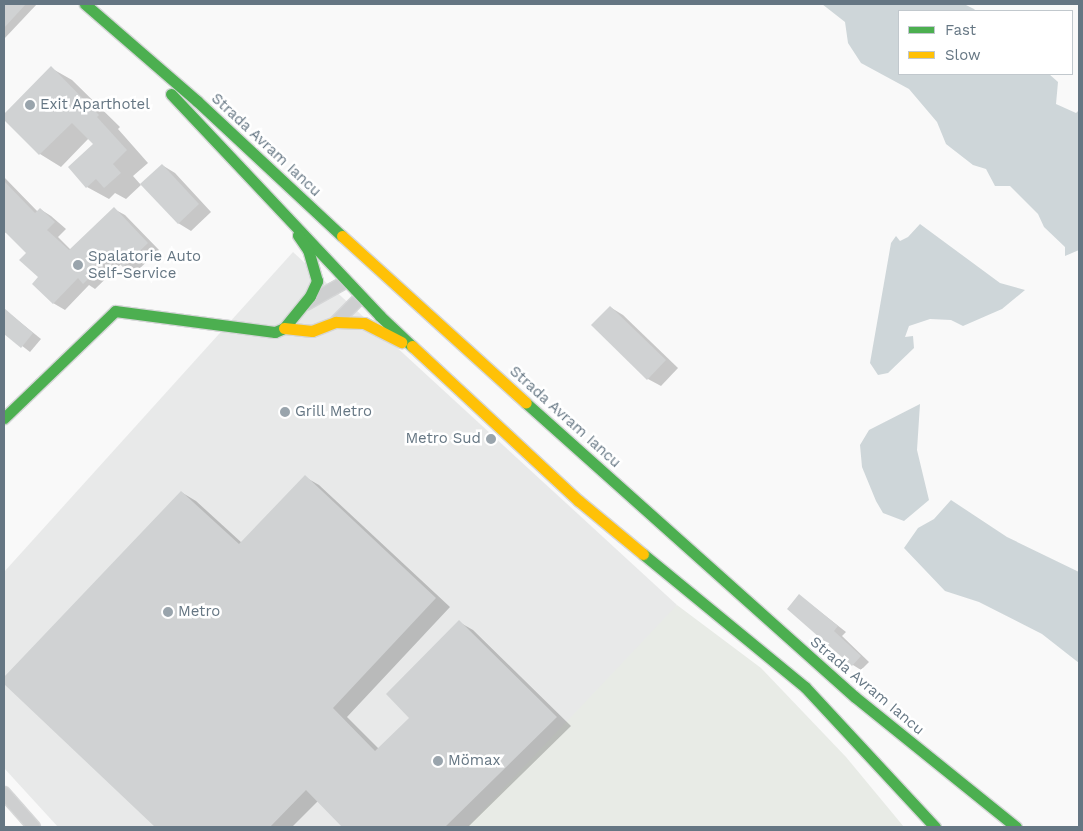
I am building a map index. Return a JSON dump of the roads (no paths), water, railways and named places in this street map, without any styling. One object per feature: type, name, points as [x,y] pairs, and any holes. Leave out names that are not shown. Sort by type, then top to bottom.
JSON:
[{"type":"main road","name":"Strada Avram Iancu","points":[[85,4],[197,101],[378,270],[703,564],[855,697],[1016,827]]},
{"type":"main road","name":"Strada Avram Iancu","points":[[102,20],[287,217],[345,282],[579,501],[805,687],[935,827]]},
{"type":"main road","points":[[4,418],[116,311],[275,332],[284,328],[310,296],[317,281],[308,250],[287,217]]},
{"type":"main road","points":[[284,328],[312,331],[336,322],[375,326],[418,352]]},
{"type":"main road","points":[[971,791],[1002,827]]},
{"type":"street","points":[[299,308],[345,282]]},
{"type":"street","points":[[336,322],[361,297]]},
{"type":"street","points":[[4,793],[34,827]]},
{"type":"place","name":"Exit Aparthotel","points":[[30,105]]},
{"type":"place","name":"Spalatorie Auto Self-Service","points":[[78,265]]},
{"type":"place","name":"Grill Metro","points":[[285,412]]},
{"type":"place","name":"Metro Sud","points":[[491,439]]},
{"type":"place","name":"Metro","points":[[168,612]]},
{"type":"place","name":"Mömax","points":[[438,761]]}]
